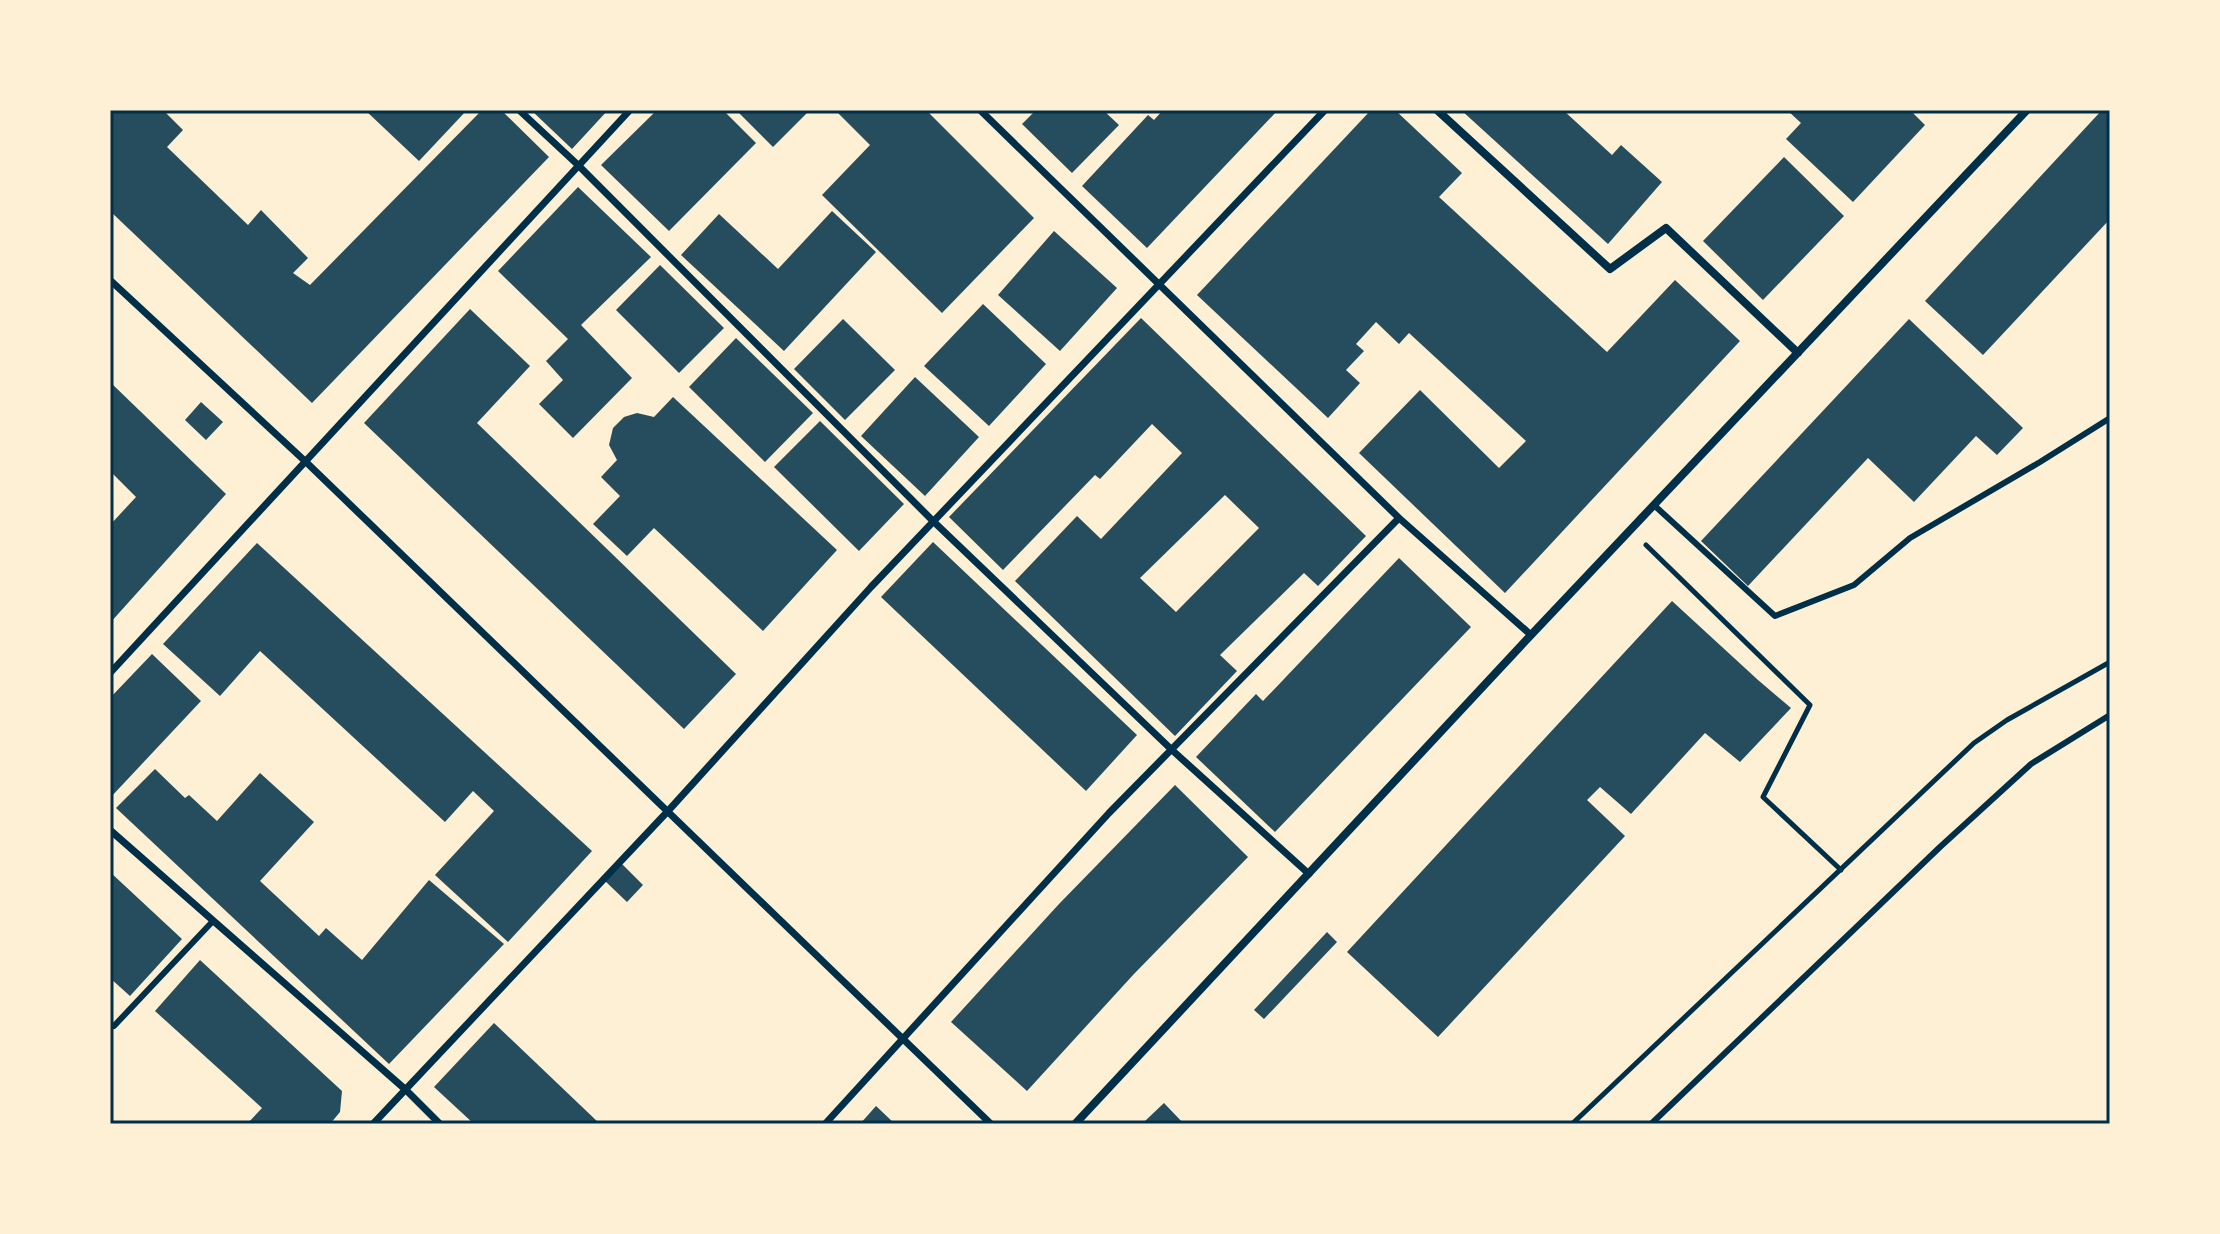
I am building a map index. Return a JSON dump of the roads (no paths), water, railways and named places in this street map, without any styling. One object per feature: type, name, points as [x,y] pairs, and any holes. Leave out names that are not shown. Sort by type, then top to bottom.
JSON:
[{"type":"street","points":[[519,110],[578,165],[933,521],[1172,750],[1309,874]]},
{"type":"street","points":[[110,673],[630,110]]},
{"type":"street","points":[[980,110],[1399,518],[1531,635]]},
{"type":"street","points":[[373,1124],[668,811],[933,521],[1325,110]]},
{"type":"street","points":[[1437,110],[1610,269],[1666,228],[1798,353]]},
{"type":"street","points":[[1075,1124],[2027,110]]},
{"type":"street","points":[[110,280],[306,462],[991,1124]]},
{"type":"street","points":[[825,1124],[1109,813],[1399,518]]},
{"type":"street","points":[[110,830],[406,1090],[440,1124]]},
{"type":"lane","points":[[1655,506],[1775,616],[1854,585],[1910,538],[2110,418]]},
{"type":"lane","points":[[1651,1124],[2031,764],[2110,715]]},
{"type":"lane","points":[[114,1026],[213,921]]}]
